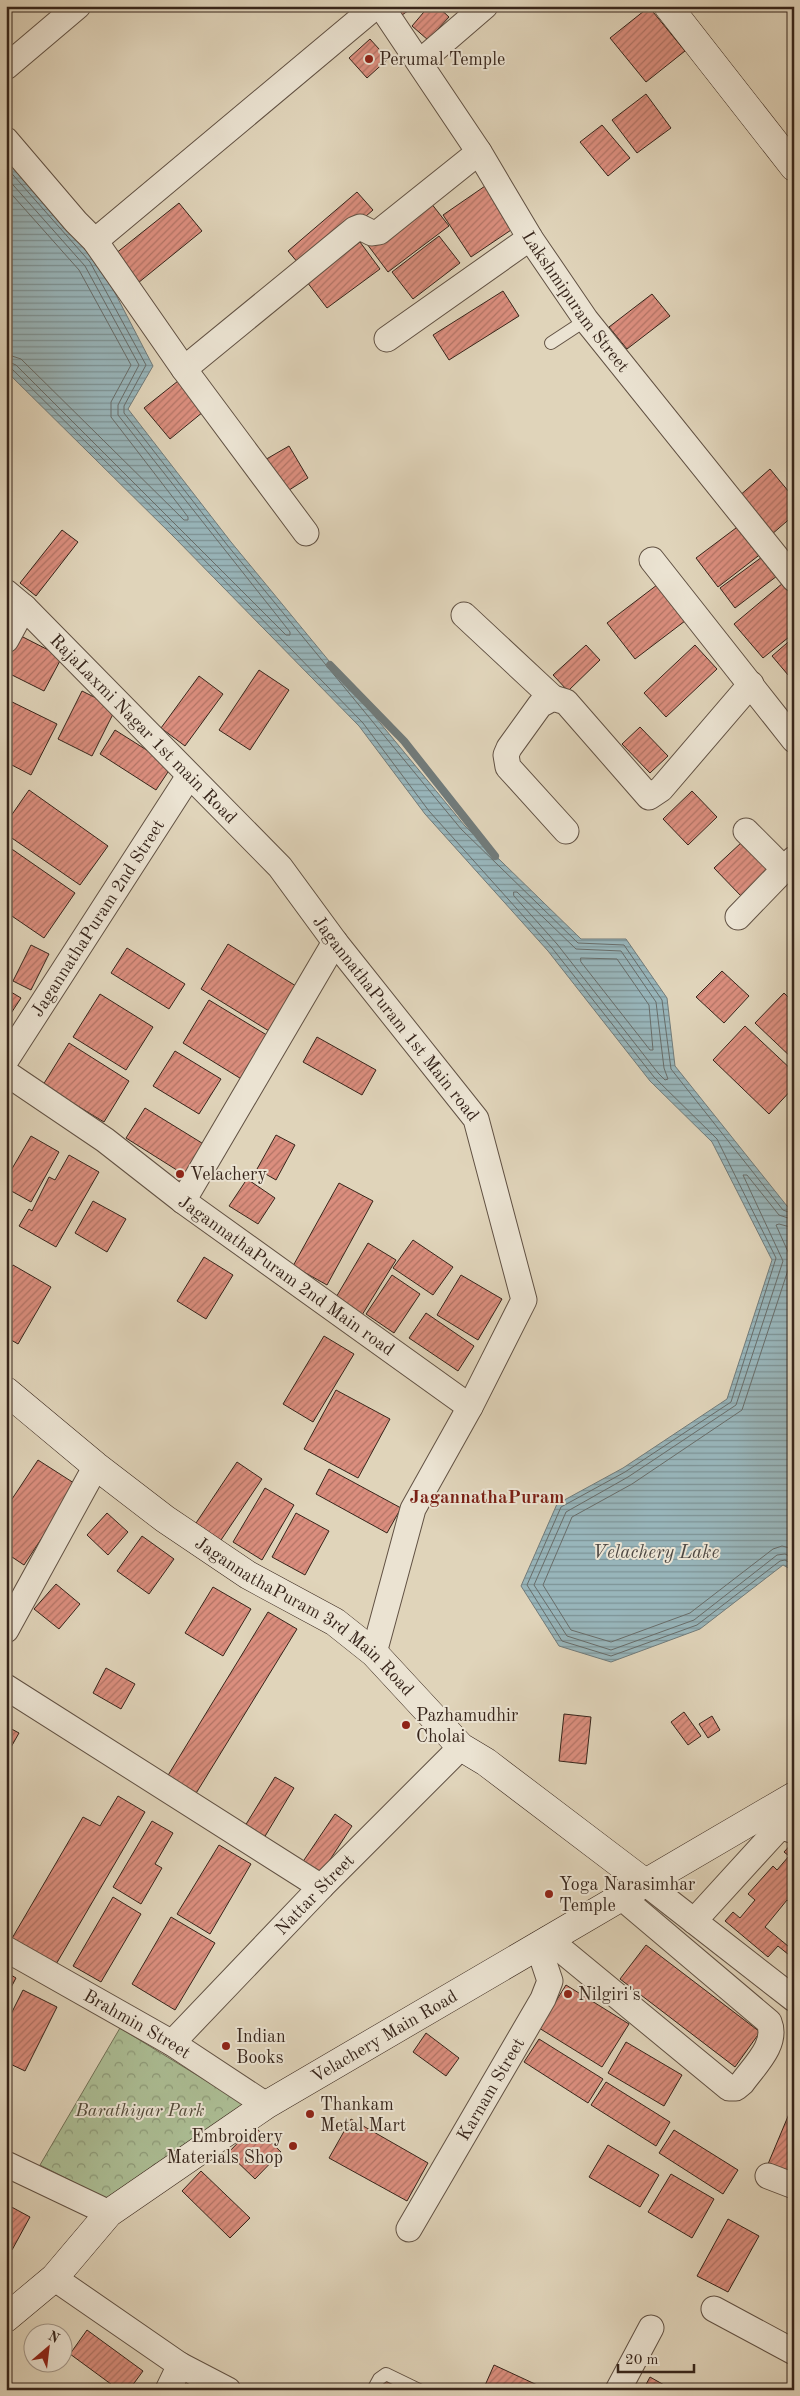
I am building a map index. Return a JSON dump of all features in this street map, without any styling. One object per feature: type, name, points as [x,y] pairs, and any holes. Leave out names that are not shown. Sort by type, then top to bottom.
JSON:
[{"type":"street","points":[[6,67],[78,6]]},
{"type":"street","points":[[95,241],[376,6]]},
{"type":"street","name":"Lakshmipuram Street","points":[[381,6],[479,152],[530,238],[586,320],[794,579]]},
{"type":"street","points":[[420,62],[485,6]]},
{"type":"street","points":[[670,7],[794,167]]},
{"type":"street","points":[[6,140],[76,222],[95,241],[184,369],[306,533]]},
{"type":"street","points":[[184,369],[355,229],[360,227],[372,233],[379,232],[479,152]]},
{"type":"street","points":[[387,339],[530,238]]},
{"type":"street","points":[[652,560],[751,684],[786,710],[794,740]]},
{"type":"street","points":[[6,640],[15,599]]},
{"type":"street","name":"RajaLaxmi Nagar 1st main Road","points":[[15,599],[280,867]]},
{"type":"street","points":[[464,615],[553,698],[566,702],[649,797],[661,789],[751,684]]},
{"type":"street","points":[[553,698],[540,705],[522,728],[506,755],[508,767],[514,775],[566,832]]},
{"type":"street","name":"JagannathaPuram 2nd Street","points":[[6,1060],[189,776]]},
{"type":"street","points":[[738,917],[789,864],[746,831]]},
{"type":"street","name":"JagannathaPuram 1st Main road","points":[[280,867],[335,942],[476,1118],[524,1300],[470,1407],[413,1509],[374,1653]]},
{"type":"street","points":[[183,1201],[335,942]]},
{"type":"street","name":"JagannathaPuram 2nd Main road","points":[[6,1073],[105,1140],[183,1201],[470,1407]]},
{"type":"street","name":"JagannathaPuram 3rd Main Road","points":[[6,1391],[96,1466],[164,1519],[248,1575],[335,1622],[374,1653],[461,1747],[486,1762],[644,1882]]},
{"type":"street","points":[[6,1630],[96,1466]]},
{"type":"street","points":[[6,1687],[321,1887]]},
{"type":"street","name":"Nattar Street","points":[[172,2043],[321,1887],[461,1747]]},
{"type":"street","name":"Velachery Main Road","points":[[6,2318],[54,2278],[109,2213],[266,2106],[620,1896],[794,1796]]},
{"type":"street","points":[[694,1921],[778,1829],[782,1827],[794,1831]]},
{"type":"street","points":[[644,1882],[794,2000]]},
{"type":"street","points":[[543,1942],[729,2088],[736,2088],[742,2083],[772,2041],[773,2031],[769,2022],[620,1896]]},
{"type":"street","name":"Karnam Street","points":[[409,2228],[543,1999],[550,1980],[543,1942]]},
{"type":"street","name":"Brahmin Street","points":[[6,1949],[172,2043],[266,2106]]},
{"type":"street","points":[[6,2164],[109,2213]]},
{"type":"street","points":[[768,2176],[794,2186]]},
{"type":"street","points":[[54,2278],[180,2365],[228,2390]]},
{"type":"street","points":[[714,2309],[794,2352]]},
{"type":"street","points":[[618,2390],[651,2328]]},
{"type":"street","points":[[168,2390],[180,2365]]},
{"type":"lane","points":[[551,343],[586,320]]},
{"type":"lane","points":[[373,2390],[378,2379],[386,2374],[419,2390]]},
{"type":"green space","name":"Barathiyar Park","points":[[120,2028],[249,2107],[111,2201],[40,2165]]},
{"type":"water","name":"Velachery Lake","points":[[6,160],[94,259],[114,291],[153,366],[128,409],[231,542],[465,826],[581,939],[626,939],[667,998],[675,1066],[787,1206],[794,1210],[794,1571],[783,1565],[700,1629],[611,1662],[559,1646],[521,1586],[557,1504],[623,1468],[727,1399],[772,1260],[712,1142],[650,1081],[548,951],[425,814],[359,726],[173,536],[6,371]]},
{"type":"building","points":[[396,6],[415,6],[402,15]]},
{"type":"building","points":[[429,6],[437,6],[449,17],[428,40],[412,26]]},
{"type":"building","points":[[649,7],[685,51],[646,82],[610,38]]},
{"type":"building","name":"Perumal Temple","points":[[370,39],[388,59],[367,78],[349,58]]},
{"type":"building","points":[[646,94],[671,128],[637,153],[612,120]]},
{"type":"building","points":[[602,125],[630,158],[608,176],[580,142]]},
{"type":"building","points":[[488,184],[517,226],[471,257],[443,215]]},
{"type":"building","points":[[357,192],[373,210],[304,270],[288,251]]},
{"type":"building","points":[[427,198],[449,226],[388,272],[367,244]]},
{"type":"building","points":[[179,203],[202,231],[138,283],[115,254]]},
{"type":"building","points":[[439,236],[460,263],[413,299],[392,272]]},
{"type":"building","points":[[360,242],[380,269],[327,308],[307,282]]},
{"type":"building","points":[[503,291],[519,316],[449,360],[433,335]]},
{"type":"building","points":[[652,294],[670,316],[627,349],[609,327]]},
{"type":"building","points":[[178,381],[203,412],[170,439],[144,408]]},
{"type":"building","points":[[289,446],[308,478],[283,494],[263,461]]},
{"type":"building","points":[[770,469],[794,498],[794,515],[771,535],[738,497]]},
{"type":"building","points":[[740,525],[762,553],[718,587],[696,558]]},
{"type":"building","points":[[62,530],[78,542],[36,596],[20,583]]},
{"type":"building","points":[[762,557],[777,576],[735,608],[720,588]]},
{"type":"building","points":[[783,583],[794,597],[794,633],[763,658],[734,624]]},
{"type":"building","points":[[657,585],[685,621],[635,659],[607,623]]},
{"type":"building","points":[[19,635],[62,657],[44,691],[6,672],[6,660]]},
{"type":"building","points":[[794,637],[794,682],[772,656]]},
{"type":"building","points":[[586,645],[600,660],[568,691],[553,675]]},
{"type":"building","points":[[695,645],[717,669],[666,717],[644,693]]},
{"type":"building","points":[[259,670],[289,690],[250,750],[219,730]]},
{"type":"building","points":[[199,676],[223,694],[185,746],[161,728]]},
{"type":"building","points":[[82,691],[116,708],[92,756],[58,739]]},
{"type":"building","points":[[6,699],[57,724],[31,775],[6,762]]},
{"type":"building","points":[[640,727],[668,756],[650,773],[622,744]]},
{"type":"building","points":[[115,730],[172,766],[156,790],[100,754]]},
{"type":"building","points":[[29,790],[108,846],[80,885],[6,834],[6,823]]},
{"type":"building","points":[[692,791],[717,817],[688,845],[663,819]]},
{"type":"building","points":[[742,842],[769,869],[741,896],[714,868]]},
{"type":"building","points":[[6,845],[75,893],[44,938],[6,912]]},
{"type":"building","points":[[228,944],[296,986],[269,1031],[201,989]]},
{"type":"building","points":[[31,945],[49,954],[31,990],[13,981]]},
{"type":"building","points":[[127,948],[185,984],[169,1009],[111,973]]},
{"type":"building","points":[[722,971],[749,996],[724,1023],[696,997]]},
{"type":"building","points":[[6,989],[21,998],[6,1021]]},
{"type":"building","points":[[784,993],[794,1003],[794,1060],[755,1023]]},
{"type":"building","points":[[100,994],[153,1027],[126,1070],[73,1037]]},
{"type":"building","points":[[209,1000],[270,1037],[243,1080],[183,1043]]},
{"type":"building","points":[[745,1026],[794,1072],[794,1087],[769,1114],[713,1060]]},
{"type":"building","points":[[317,1037],[376,1070],[362,1095],[303,1062]]},
{"type":"building","points":[[69,1043],[129,1081],[104,1122],[43,1085]]},
{"type":"building","points":[[175,1051],[221,1079],[199,1114],[153,1086]]},
{"type":"building","points":[[145,1108],[210,1148],[191,1179],[126,1138]]},
{"type":"building","points":[[276,1135],[295,1145],[276,1180],[257,1169]]},
{"type":"building","points":[[31,1136],[59,1152],[31,1202],[6,1188],[6,1179]]},
{"type":"building","points":[[69,1155],[99,1172],[56,1247],[19,1226],[29,1209],[32,1211],[49,1177],[55,1180]]},
{"type":"building","points":[[247,1179],[275,1198],[258,1224],[229,1206]]},
{"type":"building","points":[[339,1183],[373,1201],[327,1285],[293,1266]]},
{"type":"building","points":[[93,1201],[126,1219],[107,1252],[75,1233]]},
{"type":"building","points":[[413,1240],[453,1267],[433,1295],[393,1268]]},
{"type":"building","points":[[368,1243],[396,1260],[362,1315],[335,1299]]},
{"type":"building","points":[[204,1257],[233,1275],[206,1319],[177,1301]]},
{"type":"building","points":[[13,1265],[51,1287],[18,1344],[6,1337],[6,1276]]},
{"type":"building","points":[[392,1275],[420,1294],[394,1333],[366,1314]]},
{"type":"building","points":[[461,1275],[502,1299],[478,1340],[437,1315]]},
{"type":"building","points":[[426,1313],[474,1346],[458,1371],[409,1338]]},
{"type":"building","points":[[324,1336],[354,1354],[313,1422],[283,1404]]},
{"type":"building","points":[[336,1390],[390,1419],[358,1478],[304,1449]]},
{"type":"building","points":[[38,1460],[77,1485],[24,1565],[6,1553],[6,1528],[8,1525],[6,1523],[6,1508]]},
{"type":"building","points":[[237,1462],[262,1479],[219,1543],[194,1526]]},
{"type":"building","points":[[329,1469],[401,1508],[387,1533],[316,1494]]},
{"type":"building","points":[[265,1488],[294,1505],[262,1560],[233,1542]]},
{"type":"building","points":[[107,1513],[128,1532],[108,1555],[87,1535]]},
{"type":"building","points":[[296,1513],[329,1531],[305,1575],[272,1557]]},
{"type":"building","points":[[142,1536],[174,1559],[149,1594],[117,1571]]},
{"type":"building","points":[[56,1584],[80,1604],[59,1629],[34,1609]]},
{"type":"building","points":[[213,1587],[251,1609],[223,1656],[185,1633]]},
{"type":"building","points":[[268,1612],[297,1629],[195,1795],[167,1777]]},
{"type":"building","points":[[106,1668],[135,1684],[121,1709],[93,1693]]},
{"type":"building","points":[[684,1712],[701,1736],[688,1745],[671,1722]]},
{"type":"building","points":[[564,1714],[591,1717],[586,1764],[559,1761]]},
{"type":"building","points":[[712,1716],[720,1730],[708,1738],[699,1724]]},
{"type":"building","points":[[6,1726],[19,1733],[6,1756]]},
{"type":"building","points":[[275,1777],[294,1788],[264,1838],[245,1826]]},
{"type":"building","points":[[118,1796],[145,1812],[55,1966],[11,1940],[83,1817],[100,1826]]},
{"type":"building","points":[[335,1814],[352,1826],[320,1875],[302,1863]]},
{"type":"building","points":[[152,1821],[173,1833],[155,1864],[162,1868],[141,1904],[113,1887]]},
{"type":"building","points":[[794,1841],[794,1906],[787,1900],[765,1927],[794,1951],[794,1959],[778,1946],[768,1957],[725,1921],[733,1912],[740,1918],[755,1900],[748,1894],[773,1866],[777,1870],[789,1856],[784,1852]]},
{"type":"building","points":[[219,1845],[251,1864],[210,1934],[177,1914]]},
{"type":"building","points":[[113,1897],[141,1914],[101,1982],[73,1966]]},
{"type":"building","points":[[171,1917],[215,1943],[175,2010],[132,1984]]},
{"type":"building","points":[[646,1945],[760,2032],[735,2067],[620,1979]]},
{"type":"building","points":[[6,1972],[16,1978],[6,1997]]},
{"type":"building","points":[[566,1985],[629,2024],[602,2067],[539,2028]]},
{"type":"building","points":[[23,1990],[57,2007],[25,2071],[6,2062],[6,2024]]},
{"type":"building","points":[[426,2033],[459,2058],[446,2076],[413,2052]]},
{"type":"building","points":[[539,2039],[603,2079],[588,2103],[524,2062]]},
{"type":"building","points":[[626,2042],[682,2075],[664,2106],[608,2073]]},
{"type":"building","points":[[606,2082],[670,2122],[656,2146],[591,2105]]},
{"type":"building","points":[[794,2102],[794,2174],[768,2164]]},
{"type":"building","points":[[351,2119],[428,2163],[407,2201],[329,2158]]},
{"type":"building","points":[[254,2126],[281,2152],[255,2179],[228,2153]]},
{"type":"building","points":[[674,2130],[738,2170],[723,2194],[659,2153]]},
{"type":"building","points":[[608,2145],[659,2175],[640,2207],[589,2177]]},
{"type":"building","points":[[201,2171],[250,2218],[230,2238],[182,2191]]},
{"type":"building","points":[[671,2174],[714,2199],[692,2238],[648,2212]]},
{"type":"building","points":[[6,2204],[30,2217],[12,2250],[6,2247]]},
{"type":"building","points":[[728,2219],[759,2236],[728,2292],[697,2276]]},
{"type":"building","points":[[87,2330],[143,2371],[129,2390],[119,2390],[72,2355],[72,2351]]},
{"type":"building","points":[[494,2365],[548,2390],[483,2390]]},
{"type":"building","points":[[650,2377],[673,2390],[643,2390]]},
{"type":"building","points":[[382,2379],[403,2390],[377,2390]]},
{"type":"waterway","points":[[330,665],[404,741],[495,856]]},
{"type":"place","name":"Perumal Temple","points":[[369,59]]},
{"type":"place","name":"Velachery","points":[[180,1174]]},
{"type":"place","name":"Pazhamudhir Cholai","points":[[406,1725]]},
{"type":"place","name":"Yoga Narasimhar Temple","points":[[549,1894]]},
{"type":"place","name":"Nilgiri's","points":[[568,1994]]},
{"type":"place","name":"Indian Books","points":[[226,2046]]},
{"type":"place","name":"Thankam Metal Mart","points":[[310,2114]]},
{"type":"place","name":"Embroidery Materials Shop","points":[[293,2146]]},
{"type":"district","name":"JagannathaPuram","points":[[487,1496]]}]
